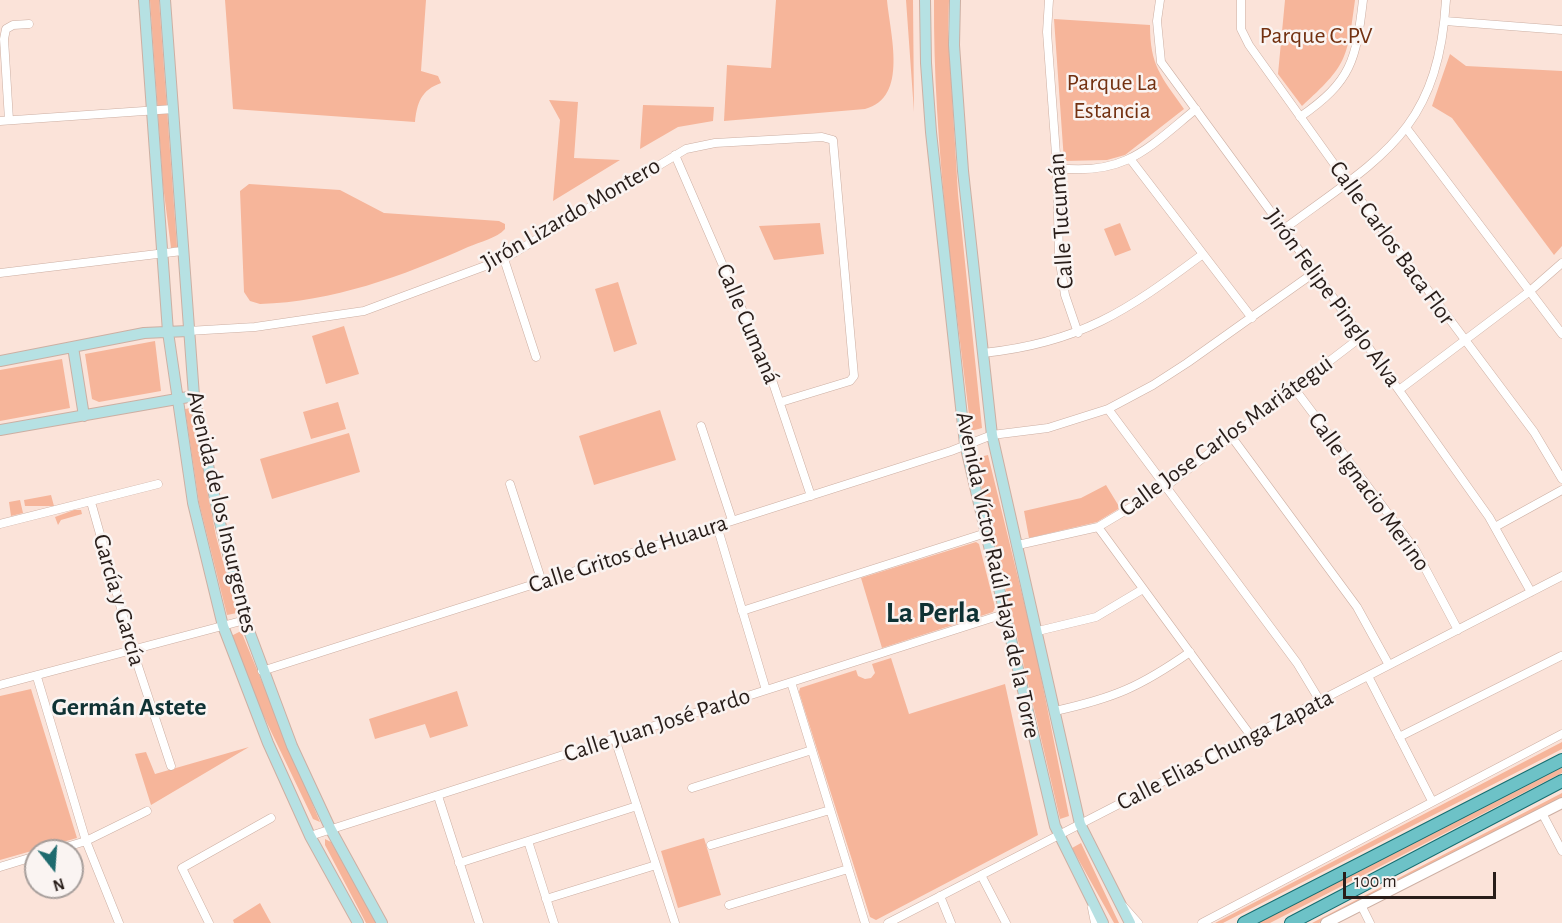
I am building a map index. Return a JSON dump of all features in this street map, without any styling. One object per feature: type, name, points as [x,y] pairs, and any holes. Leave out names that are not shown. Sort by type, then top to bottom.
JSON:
[{"type":"main road","name":"Avenida de los Insurgentes","points":[[144,0],[154,110],[168,332],[193,503],[224,626],[268,743],[310,837],[358,923]]},
{"type":"main road","name":"Avenida de los Insurgentes","points":[[165,0],[194,396],[219,519],[245,620],[262,671],[331,830],[382,923]]},
{"type":"main road","name":"Avenida Víctor Raúl Haya de la Torre","points":[[925,0],[926,63],[931,132],[965,444],[1058,836],[1103,923]]},
{"type":"main road","name":"Avenida Víctor Raúl Haya de la Torre","points":[[955,1],[954,45],[963,171],[992,435],[1080,824],[1130,923]]},
{"type":"main road","points":[[0,361],[144,333],[188,331]]},
{"type":"main road","points":[[73,347],[84,416]]},
{"type":"main road","points":[[0,430],[194,396]]},
{"type":"main road","points":[[1244,923],[1562,760]]},
{"type":"main road","points":[[1291,923],[1562,781]]},
{"type":"street","name":"Calle Tucumán","points":[[1049,0],[1047,32],[1057,168],[1059,256],[1065,295],[1078,333]]},
{"type":"street","name":"Jirón Felipe Pinglo Alva","points":[[1160,0],[1157,21],[1161,62],[1315,272],[1495,527],[1531,592]]},
{"type":"street","name":"Calle Carlos Baca Flor","points":[[1241,0],[1240,17],[1245,38],[1347,182],[1534,432],[1562,479]]},
{"type":"street","points":[[1300,117],[1330,95],[1347,73],[1359,40],[1364,0]]},
{"type":"street","points":[[1284,229],[1390,148],[1407,129],[1423,104],[1435,72],[1445,21],[1446,0]]},
{"type":"street","points":[[1445,21],[1562,30]]},
{"type":"street","points":[[29,24],[13,25],[6,29],[4,120],[173,109]]},
{"type":"street","points":[[1057,168],[1115,166],[1131,160],[1196,109]]},
{"type":"street","points":[[1407,129],[1562,334]]},
{"type":"street","name":"Jirón Lizardo Montero","points":[[188,331],[255,327],[359,313],[504,259],[686,149],[715,143],[816,136],[833,140],[854,371],[850,381],[781,402]]},
{"type":"street","name":"Calle Cumaná","points":[[675,155],[781,402],[811,496]]},
{"type":"street","points":[[1131,160],[1252,318]]},
{"type":"street","points":[[0,273],[182,251]]},
{"type":"street","points":[[982,353],[1044,343],[1078,333],[1150,294],[1203,254]]},
{"type":"street","points":[[504,259],[536,357]]},
{"type":"street","points":[[1399,390],[1530,291],[1562,262]]},
{"type":"street","name":"Calle Gritos de Huaura","points":[[262,671],[542,582],[566,572],[951,451],[992,435],[1048,428],[1107,409],[1153,385],[1315,272]]},
{"type":"street","name":"Calle Jose Carlos Mariátegui","points":[[1018,545],[1098,527],[1165,486],[1361,337]]},
{"type":"street","name":"Calle Ignacio Merino","points":[[1294,388],[1416,550],[1458,630]]},
{"type":"street","points":[[1107,409],[1296,663],[1320,701]]},
{"type":"street","points":[[701,426],[732,520]]},
{"type":"street","points":[[1231,436],[1357,607],[1389,665]]},
{"type":"street","points":[[0,524],[158,484]]},
{"type":"street","points":[[510,484],[542,582]]},
{"type":"street","points":[[1495,527],[1562,490]]},
{"type":"street","name":"García y García","points":[[91,502],[134,651],[171,766]]},
{"type":"street","points":[[717,526],[766,690]]},
{"type":"street","points":[[1098,527],[1251,736]]},
{"type":"street","points":[[742,611],[986,533]]},
{"type":"street","name":"Calle Elias Chunga Zapata","points":[[888,923],[1562,576]]},
{"type":"street","points":[[1038,631],[1096,617],[1143,589]]},
{"type":"street","name":"Calle Juan José Pardo","points":[[310,837],[1004,614]]},
{"type":"street","points":[[0,686],[245,620]]},
{"type":"street","points":[[1055,711],[1104,700],[1126,692],[1190,652]]},
{"type":"street","points":[[1399,737],[1561,656]]},
{"type":"street","points":[[1368,676],[1432,801]]},
{"type":"street","points":[[37,677],[86,841],[119,923]]},
{"type":"street","points":[[791,682],[865,923]]},
{"type":"street","points":[[1202,923],[1562,734]]},
{"type":"street","points":[[615,739],[674,923]]},
{"type":"street","points":[[692,788],[812,750]]},
{"type":"street","points":[[438,796],[478,923]]},
{"type":"street","points":[[1326,923],[1562,803]]},
{"type":"street","points":[[459,862],[637,806]]},
{"type":"street","points":[[711,845],[830,810]]},
{"type":"street","points":[[86,841],[147,811]]},
{"type":"street","points":[[1542,813],[1562,851]]},
{"type":"street","points":[[209,923],[182,868],[271,818]]},
{"type":"street","points":[[528,841],[554,923]]},
{"type":"street","points":[[0,867],[24,860]]},
{"type":"street","points":[[546,899],[656,865]]},
{"type":"street","points":[[729,905],[848,869]]},
{"type":"street","points":[[981,875],[1006,923]]},
{"type":"street","points":[[940,896],[951,923]]},
{"type":"street","points":[[1091,901],[1095,923]]},
{"type":"street","points":[[1119,902],[1138,923]]},
{"type":"street","points":[[1361,905],[1370,923]]},
{"type":"green space","points":[[150,0],[159,0],[177,247],[171,248],[163,185]]},
{"type":"green space","points":[[225,0],[426,0],[421,71],[438,76],[441,83],[429,89],[421,98],[415,122],[233,109]]},
{"type":"green space","points":[[776,0],[887,0],[894,63],[892,79],[879,103],[865,109],[724,121],[727,65],[771,68]]},
{"type":"green space","points":[[906,0],[913,0],[914,112]]},
{"type":"green space","points":[[934,0],[949,0],[948,30],[958,194],[982,428],[971,431],[941,162]]},
{"type":"green space","name":"Parque C.P.V","points":[[1285,0],[1355,0],[1350,36],[1342,60],[1328,81],[1302,106],[1278,74]]},
{"type":"green space","name":"Parque La Estancia","points":[[1054,19],[1150,25],[1152,51],[1158,70],[1184,109],[1125,155],[1107,160],[1064,161]]},
{"type":"green space","points":[[1450,54],[1466,66],[1562,71],[1562,246],[1554,255],[1452,118],[1432,106]]},
{"type":"green space","points":[[549,100],[578,102],[574,158],[620,160],[553,201],[560,120]]},
{"type":"green space","points":[[643,105],[714,107],[713,121],[678,127],[640,149]]},
{"type":"green space","points":[[249,184],[340,190],[384,213],[499,221],[505,224],[505,229],[488,240],[367,286],[314,298],[260,304],[250,301],[244,292],[240,191]]},
{"type":"green space","points":[[820,223],[824,254],[774,260],[759,226]]},
{"type":"green space","points":[[1120,223],[1131,250],[1115,256],[1104,229]]},
{"type":"green space","points":[[618,282],[637,344],[614,352],[595,289]]},
{"type":"green space","points":[[344,326],[359,374],[326,384],[312,336]]},
{"type":"green space","points":[[155,341],[161,391],[99,402],[92,399],[85,354]]},
{"type":"green space","points":[[62,359],[70,408],[0,421],[0,370]]},
{"type":"green space","points":[[338,402],[346,429],[311,439],[303,412]]},
{"type":"green space","points":[[191,408],[216,536],[237,613],[227,615],[199,503],[185,409]]},
{"type":"green space","points":[[660,410],[676,460],[594,485],[579,436]]},
{"type":"green space","points":[[349,433],[360,472],[272,499],[260,459]]},
{"type":"green space","points":[[988,455],[1035,647],[1069,816],[1060,819],[975,458]]},
{"type":"green space","points":[[1106,485],[1120,508],[1097,522],[1029,538],[1024,511],[1081,498]]},
{"type":"green space","points":[[51,495],[54,506],[25,506],[24,500]]},
{"type":"green space","points":[[20,500],[23,513],[11,516],[9,502]]},
{"type":"green space","points":[[74,510],[81,510],[82,514],[61,520],[58,525],[55,517]]},
{"type":"green space","points":[[976,542],[979,544],[995,607],[993,612],[882,648],[861,578]]},
{"type":"green space","points":[[241,631],[320,822],[313,819],[255,698],[231,636]]},
{"type":"green space","points":[[891,658],[909,714],[1005,684],[1038,835],[876,920],[870,917],[799,692],[800,688],[856,670],[858,676],[865,679],[871,678],[875,673],[872,664]]},
{"type":"green space","points":[[31,689],[77,838],[24,839],[24,853],[0,860],[0,696]]},
{"type":"green space","points":[[457,691],[468,726],[430,738],[425,724],[375,739],[369,719]]},
{"type":"green space","points":[[1562,742],[1562,749],[1223,923],[1215,923]]},
{"type":"green space","points":[[249,747],[151,805],[135,754],[146,752],[155,774]]},
{"type":"green space","points":[[1562,765],[1562,773],[1270,923],[1258,923]]},
{"type":"green space","points":[[1562,793],[1562,798],[1319,923],[1312,923]]},
{"type":"green space","points":[[704,838],[721,895],[678,908],[661,851]]},
{"type":"green space","points":[[325,839],[331,842],[377,923],[366,923],[325,845]]},
{"type":"green space","points":[[1081,843],[1119,923],[1114,923],[1072,848]]},
{"type":"green space","points":[[260,903],[271,923],[234,923],[233,920]]},
{"type":"district","name":"La Perla","points":[[933,613]]},
{"type":"district","name":"Germán Astete","points":[[129,707]]}]
